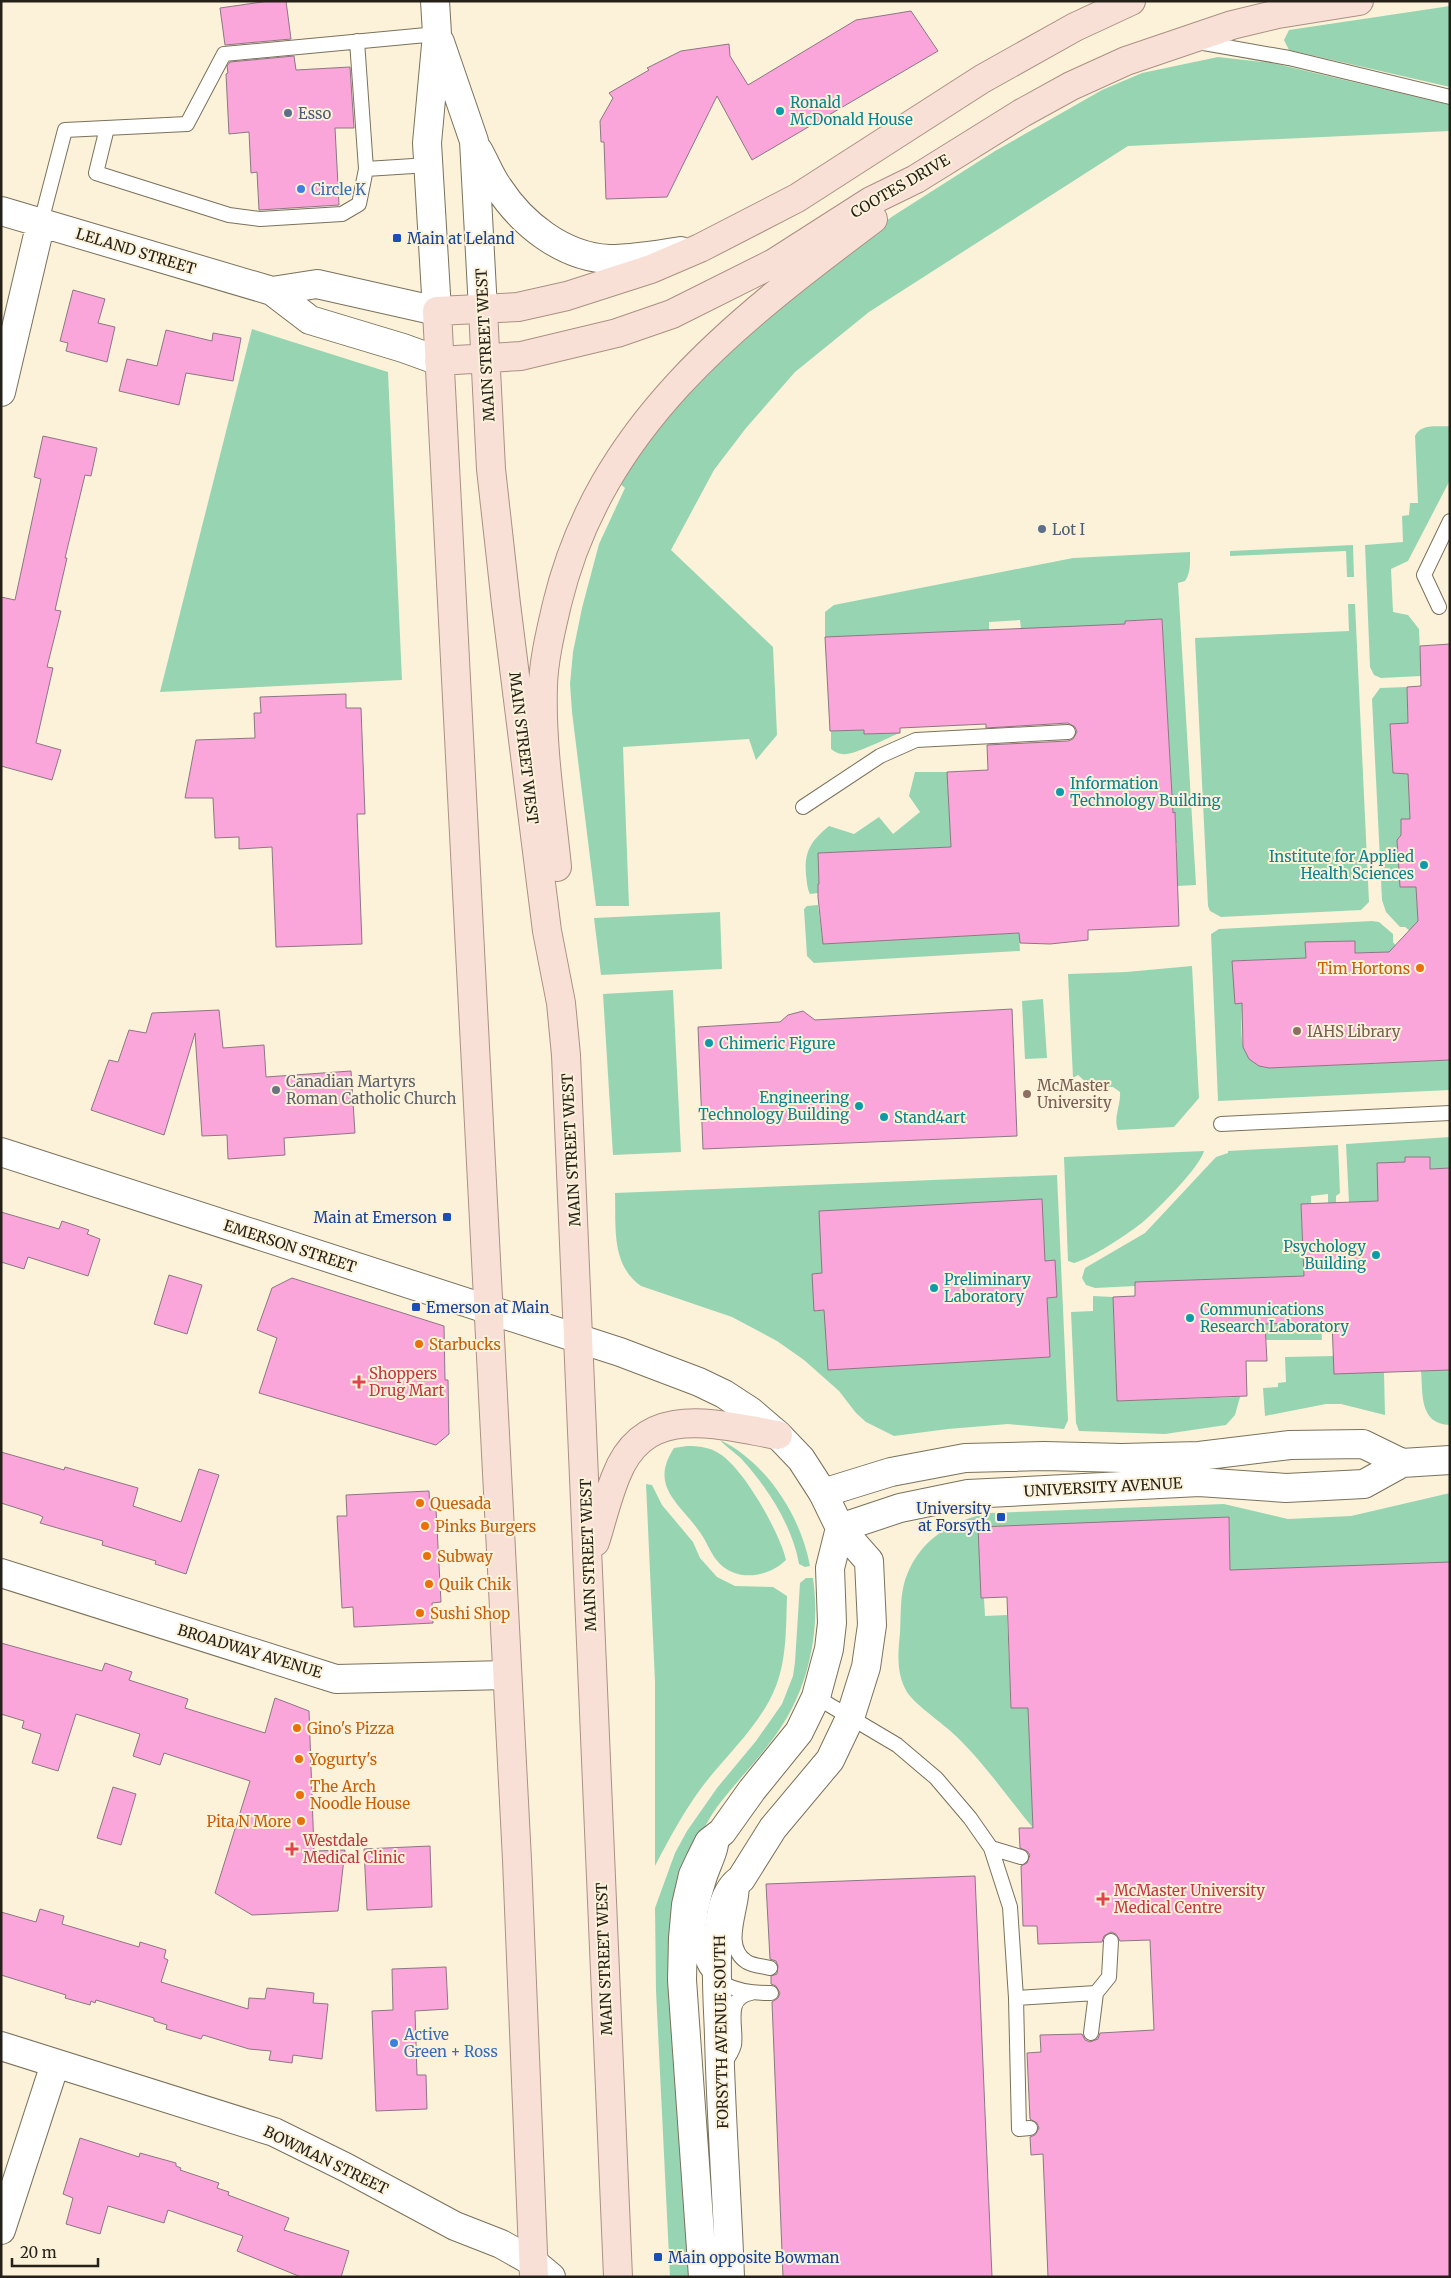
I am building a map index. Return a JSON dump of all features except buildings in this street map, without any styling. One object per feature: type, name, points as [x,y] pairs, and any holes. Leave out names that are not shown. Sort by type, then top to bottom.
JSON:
[{"type":"main road","points":[[436,312],[518,307],[568,296],[651,269],[700,248],[797,198],[982,79],[1075,27],[1131,1]]},
{"type":"main road","name":"COOTES DRIVE","points":[[439,361],[486,360],[521,356],[608,335],[672,314],[774,263],[871,201],[916,179],[999,127],[1071,86],[1126,61],[1182,40],[1278,14],[1359,1]]},
{"type":"main road","points":[[561,1003],[563,929],[545,746],[543,684],[550,632],[576,538],[597,497],[626,448],[648,418],[694,366],[800,276],[880,214],[916,179]]},
{"type":"main road","name":"MAIN STREET WEST","points":[[483,310],[491,469],[547,931],[561,1003],[570,1112],[618,2277]]},
{"type":"main road","name":"MAIN STREET WEST","points":[[436,312],[540,2272]]},
{"type":"main road","points":[[589,1560],[616,1475],[633,1445],[643,1436],[660,1428],[678,1423],[698,1423],[778,1435]]},
{"type":"street","name":"MAIN STREET WEST","points":[[435,1],[437,34],[427,144],[436,312]]},
{"type":"street","name":"MAIN STREET WEST","points":[[437,34],[474,141],[483,310]]},
{"type":"street","points":[[474,141],[497,186],[510,204],[546,237],[560,246],[588,256],[608,259],[654,256],[700,248]]},
{"type":"street","name":"LELAND STREET","points":[[1,210],[272,291],[310,320],[439,361]]},
{"type":"street","points":[[1,392],[41,222]]},
{"type":"street","name":"LELAND STREET","points":[[272,291],[317,284],[436,312]]},
{"type":"street","name":"EMERSON STREET","points":[[1,1152],[579,1339]]},
{"type":"street","points":[[579,1339],[699,1382],[724,1394],[750,1411],[778,1435],[800,1459],[823,1494],[840,1528]]},
{"type":"street","name":"UNIVERSITY AVENUE","points":[[823,1494],[892,1472],[965,1458],[1189,1456],[1290,1446],[1363,1444],[1402,1463]]},
{"type":"street","name":"UNIVERSITY AVENUE","points":[[840,1528],[900,1508],[968,1494],[1199,1482],[1286,1488],[1364,1484],[1402,1463],[1450,1460]]},
{"type":"street","name":"FORSYTH AVENUE SOUTH","points":[[703,2277],[682,1980],[682,1938],[686,1905],[694,1875],[709,1842],[722,1832],[752,1790],[799,1732],[816,1697],[829,1648],[832,1623],[830,1568],[840,1528]]},
{"type":"street","name":"FORSYTH AVENUE SOUTH","points":[[730,2277],[720,2067],[717,1951],[721,1917],[728,1890],[741,1879],[773,1828],[830,1760],[850,1718],[866,1667],[872,1624],[869,1561],[840,1528]]},
{"type":"street","name":"BROADWAY AVENUE","points":[[1,1572],[336,1679],[507,1675]]},
{"type":"street","name":"BOWMAN STREET","points":[[1,2046],[274,2132],[345,2166],[455,2226],[501,2244],[540,2272]]},
{"type":"street","points":[[1,2230],[55,2064]]},
{"type":"lane","points":[[41,222],[65,130],[187,124],[224,54],[437,34]]},
{"type":"lane","points":[[1182,40],[1249,49],[1450,97]]},
{"type":"lane","points":[[107,128],[96,173],[229,215],[260,219],[342,214],[359,204],[366,168],[358,41]]},
{"type":"lane","points":[[366,168],[429,165]]},
{"type":"lane","points":[[1440,607],[1424,575],[1450,521]]},
{"type":"lane","points":[[803,807],[880,756],[916,740],[1068,732]]},
{"type":"lane","points":[[1221,1124],[1450,1113]]},
{"type":"lane","points":[[816,1697],[897,1745],[936,1778],[970,1818],[991,1848],[1010,1907],[1023,2072],[1019,2129],[1030,2128]]},
{"type":"lane","points":[[722,1832],[720,1851],[708,1881],[700,1912],[699,1950],[704,1965],[718,1980],[732,1989],[750,1993]]},
{"type":"lane","points":[[991,1848],[1021,1857]]},
{"type":"lane","points":[[741,1879],[743,1897],[736,1919],[736,1948],[748,1963],[770,1968]]},
{"type":"lane","points":[[1091,2033],[1096,1993],[1109,1977],[1110,1941]]},
{"type":"lane","points":[[720,2067],[734,2045],[733,2018],[736,2001],[744,1994],[771,1993]]},
{"type":"lane","points":[[1016,1998],[1096,1993]]},
{"type":"green space","points":[[1450,6],[1450,87],[1289,50],[1284,40],[1289,30]]},
{"type":"green space","points":[[1218,57],[1273,63],[1450,105],[1450,131],[1128,146],[869,312],[795,372],[746,428],[714,470],[671,550],[773,647],[777,735],[756,760],[749,739],[623,747],[629,906],[596,906],[572,712],[570,684],[573,652],[582,608],[599,544],[625,488],[619,483],[681,394],[843,253],[893,216],[995,151],[1102,90],[1142,73]]},
{"type":"green space","points":[[252,329],[388,372],[402,680],[160,692]]},
{"type":"green space","points":[[1450,426],[1450,480],[1408,561],[1391,569],[1393,612],[1408,615],[1419,629],[1421,676],[1381,678],[1374,675],[1370,667],[1365,545],[1403,542],[1402,516],[1409,515],[1410,503],[1418,503],[1415,436],[1425,427]]},
{"type":"green space","points":[[1353,545],[1354,577],[1347,577],[1346,551],[1230,556],[1230,551]]},
{"type":"green space","points":[[1190,552],[1188,574],[1185,581],[1178,583],[1196,885],[1177,886],[1177,843],[1167,843],[1166,829],[1176,829],[1175,813],[1173,813],[1162,619],[1126,621],[1126,631],[1021,629],[1020,620],[989,622],[989,630],[825,637],[825,612],[834,605],[1073,558]]},
{"type":"green space","points":[[1348,604],[1355,604],[1369,902],[1361,910],[1221,917],[1210,911],[1208,906],[1195,638],[1349,631]]},
{"type":"green space","points":[[1407,687],[1408,723],[1390,725],[1393,773],[1408,774],[1410,819],[1401,820],[1401,836],[1397,842],[1400,887],[1416,887],[1418,921],[1410,931],[1405,927],[1400,927],[1386,912],[1382,900],[1372,699],[1380,688]]},
{"type":"green space","points":[[864,730],[864,734],[900,733],[853,753],[839,754],[831,749],[831,731]]},
{"type":"green space","points":[[915,772],[947,772],[951,847],[818,853],[818,893],[810,894],[806,875],[806,859],[813,842],[829,826],[854,834],[879,817],[893,834],[920,812],[909,796]]},
{"type":"green space","points":[[818,905],[823,944],[1019,933],[1020,951],[814,963],[807,956],[804,909],[807,906]]},
{"type":"green space","points":[[720,912],[722,969],[601,975],[594,918]]},
{"type":"green space","points":[[1379,922],[1393,934],[1393,942],[1396,946],[1392,952],[1355,953],[1355,941],[1305,942],[1306,958],[1233,961],[1235,1003],[1242,1003],[1242,1034],[1246,1052],[1250,1059],[1269,1068],[1450,1060],[1450,1090],[1218,1101],[1211,934],[1219,929]]},
{"type":"green space","points":[[1192,966],[1199,1098],[1174,1127],[1118,1130],[1116,1121],[1120,1092],[1113,1087],[1090,1086],[1078,1075],[1073,1078],[1068,974],[1126,972]]},
{"type":"green space","points":[[673,990],[681,1152],[613,1155],[603,994]]},
{"type":"green space","points":[[1043,999],[1047,1058],[1025,1059],[1022,1001]]},
{"type":"green space","points":[[1450,1137],[1450,1168],[1430,1169],[1429,1157],[1405,1157],[1405,1162],[1378,1201],[1349,1203],[1346,1144]]},
{"type":"green space","points":[[1338,1145],[1340,1193],[1336,1196],[1336,1203],[1328,1204],[1328,1194],[1311,1196],[1311,1204],[1301,1204],[1306,1323],[1321,1322],[1322,1340],[1266,1340],[1264,1278],[1135,1282],[1135,1286],[1095,1288],[1086,1285],[1082,1278],[1085,1268],[1145,1233],[1216,1157],[1228,1153],[1228,1151]]},
{"type":"green space","points":[[1204,1151],[1187,1177],[1144,1221],[1120,1239],[1081,1261],[1074,1263],[1068,1261],[1064,1157]]},
{"type":"green space","points":[[1057,1175],[1068,1420],[1064,1429],[1008,1424],[894,1436],[866,1422],[856,1413],[839,1391],[804,1360],[777,1341],[732,1317],[641,1286],[624,1267],[617,1244],[615,1193]]},
{"type":"green space","points":[[1093,1296],[1113,1297],[1117,1401],[1240,1397],[1235,1415],[1226,1425],[1165,1434],[1079,1431],[1076,1423],[1071,1312],[1093,1311]]},
{"type":"green space","points":[[1334,1356],[1384,1372],[1385,1415],[1341,1404],[1326,1404],[1265,1416],[1263,1388],[1278,1387],[1278,1383],[1286,1382],[1285,1357]]},
{"type":"green space","points":[[1450,1370],[1450,1425],[1440,1423],[1428,1414],[1423,1398],[1421,1371]]},
{"type":"green space","points":[[720,1440],[752,1462],[779,1492],[799,1528],[810,1566],[805,1567],[799,1564],[786,1523],[763,1485],[742,1460]]},
{"type":"green space","points":[[687,1446],[704,1447],[720,1454],[740,1473],[760,1502],[777,1534],[786,1560],[779,1566],[762,1573],[744,1575],[727,1570],[720,1564],[702,1535],[676,1502],[666,1484],[667,1461],[674,1448]]},
{"type":"green space","points":[[646,1484],[652,1485],[662,1505],[693,1542],[700,1558],[717,1577],[735,1586],[773,1587],[787,1596],[782,1664],[780,1675],[770,1700],[743,1739],[695,1796],[655,1866],[655,1682]]},
{"type":"green space","points":[[1450,1493],[1450,1562],[1230,1570],[1229,1518],[978,1527],[981,1598],[984,1598],[985,1616],[1007,1615],[1011,1708],[1028,1708],[1033,1828],[970,1750],[911,1698],[903,1685],[899,1671],[898,1656],[901,1602],[909,1569],[926,1545],[936,1536],[948,1528],[974,1517],[989,1513],[1224,1504],[1288,1519],[1351,1516]]},
{"type":"green space","points":[[806,1578],[813,1578],[815,1620],[813,1640],[804,1681],[786,1719],[775,1736],[724,1798],[707,1823],[683,1875],[694,2277],[670,2277],[656,1991],[655,1908],[675,1853],[687,1831],[717,1788],[756,1741],[782,1704],[793,1676],[800,1583]]},
{"type":"place","name":"Ronald McDonald House","points":[[780,111]]},
{"type":"place","name":"Esso","points":[[288,113]]},
{"type":"place","name":"Circle K","points":[[301,189]]},
{"type":"place","name":"Main at Leland","points":[[397,238]]},
{"type":"place","name":"Lot I","points":[[1042,529]]},
{"type":"place","name":"Information Technology Building","points":[[1060,792]]},
{"type":"place","name":"Institute for Applied Health Sciences","points":[[1424,865]]},
{"type":"place","name":"Tim Hortons","points":[[1420,968]]},
{"type":"place","name":"IAHS Library","points":[[1297,1031]]},
{"type":"place","name":"Chimeric Figure","points":[[709,1043]]},
{"type":"place","name":"Canadian Martyrs Roman Catholic Church","points":[[276,1090]]},
{"type":"place","name":"McMaster University","points":[[1027,1094]]},
{"type":"place","name":"Engineering Technology Building","points":[[859,1106]]},
{"type":"place","name":"Stand4art","points":[[884,1117]]},
{"type":"place","name":"Main at Emerson","points":[[447,1217]]},
{"type":"place","name":"Psychology Building","points":[[1376,1255]]},
{"type":"place","name":"Preliminary Laboratory","points":[[934,1288]]},
{"type":"place","name":"Emerson at Main","points":[[416,1307]]},
{"type":"place","name":"Communications Research Laboratory","points":[[1190,1318]]},
{"type":"place","name":"Starbucks","points":[[419,1344]]},
{"type":"place","name":"Shoppers Drug Mart","points":[[359,1382]]},
{"type":"place","name":"Quesada","points":[[420,1503]]},
{"type":"place","name":"University at Forsyth","points":[[1001,1517]]},
{"type":"place","name":"Pinks Burgers","points":[[425,1526]]},
{"type":"place","name":"Subway","points":[[427,1556]]},
{"type":"place","name":"Quik Chik","points":[[429,1584]]},
{"type":"place","name":"Sushi Shop","points":[[420,1613]]},
{"type":"place","name":"Gino's Pizza","points":[[297,1728]]},
{"type":"place","name":"Yogurty's","points":[[299,1759]]},
{"type":"place","name":"The Arch Noodle House","points":[[300,1795]]},
{"type":"place","name":"Pita N More","points":[[301,1821]]},
{"type":"place","name":"Westdale Medical Clinic","points":[[292,1849]]},
{"type":"place","name":"McMaster University Medical Centre","points":[[1103,1899]]},
{"type":"place","name":"Active Green + Ross","points":[[394,2043]]},
{"type":"place","name":"Main opposite Bowman","points":[[658,2257]]}]
